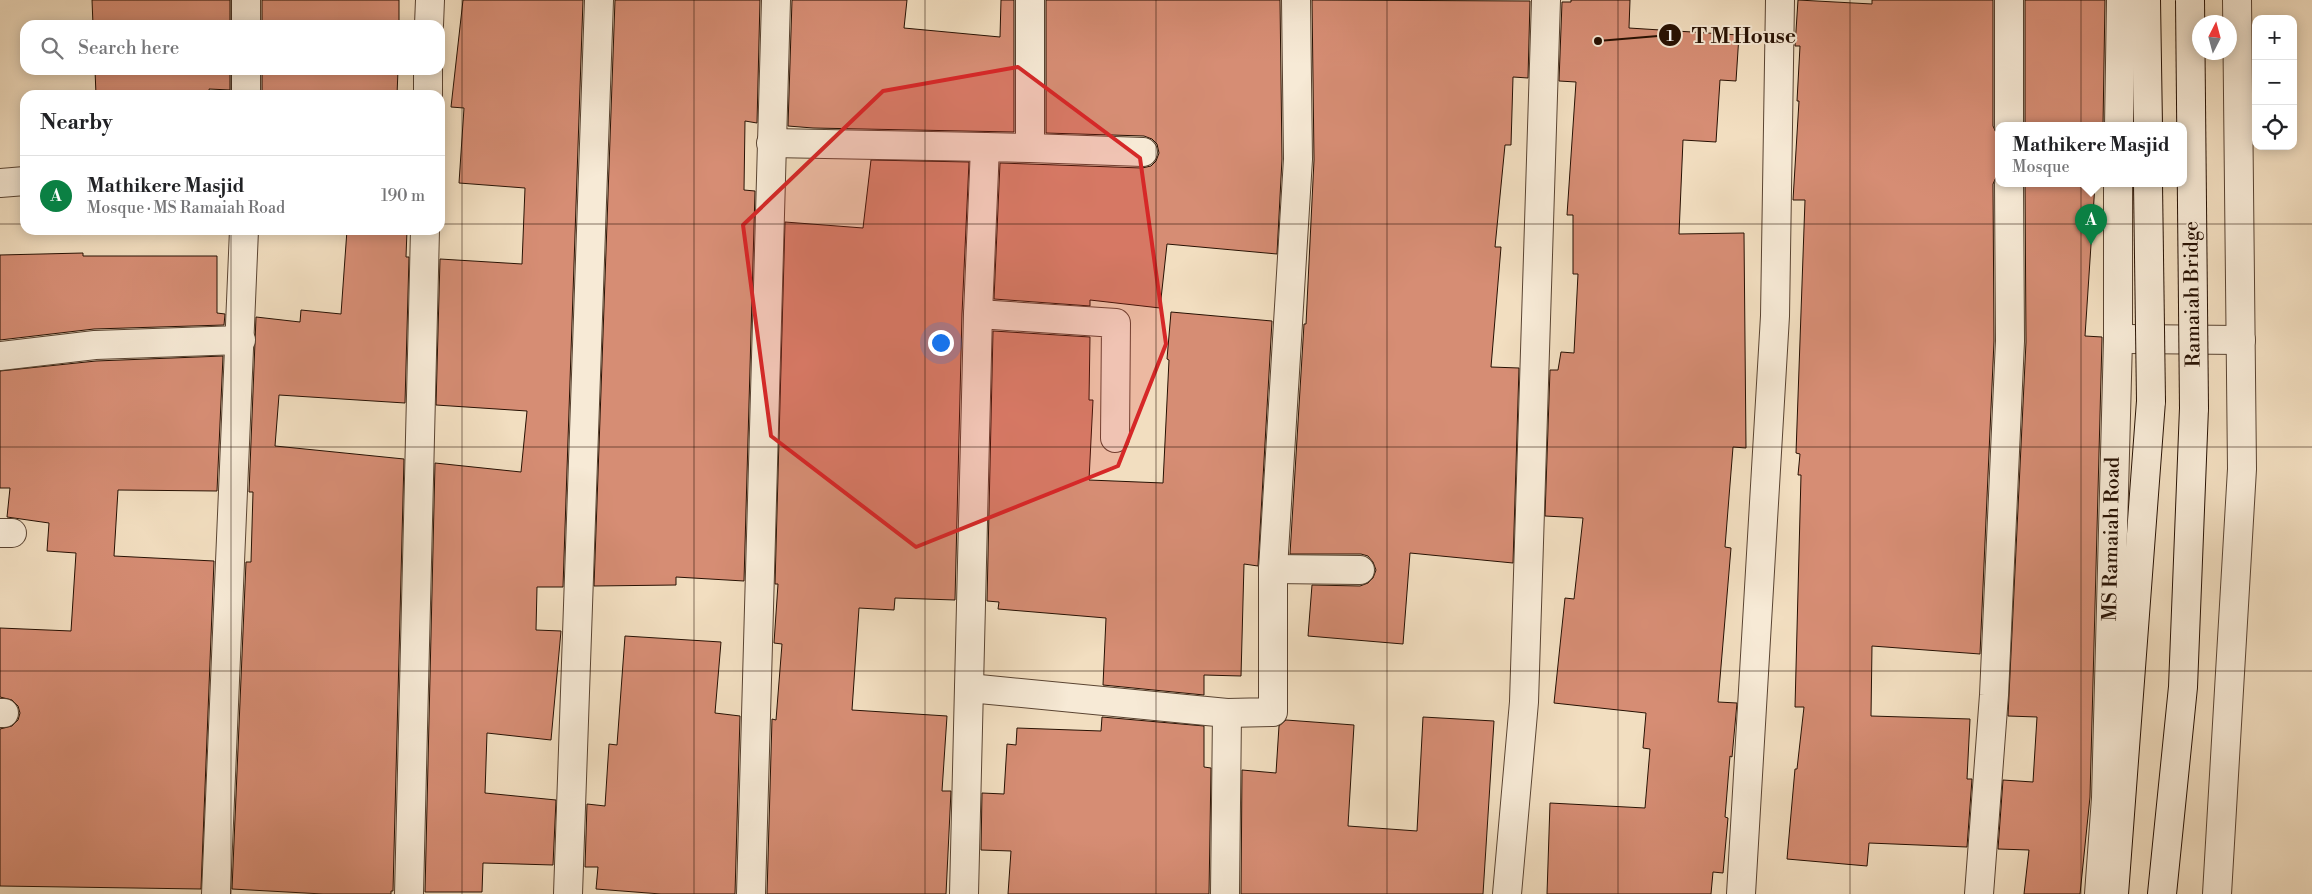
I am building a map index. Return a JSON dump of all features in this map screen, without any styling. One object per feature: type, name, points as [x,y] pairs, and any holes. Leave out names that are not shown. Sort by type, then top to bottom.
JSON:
[{"type":"street","points":[[246,0],[246,20]]},
{"type":"street","points":[[429,20],[430,0]]},
{"type":"street","points":[[568,894],[598,0]]},
{"type":"street","points":[[751,894],[763,526],[776,0]]},
{"type":"street","points":[[1030,0],[1030,148]]},
{"type":"street","points":[[969,688],[1227,713],[1273,712],[1273,569],[1298,159],[1296,0]]},
{"type":"street","points":[[1507,894],[1524,702],[1546,0]]},
{"type":"street","points":[[1741,894],[1775,316],[1780,0]]},
{"type":"street","points":[[2009,0],[2009,122]]},
{"type":"street","points":[[2119,122],[2121,0]]},
{"type":"street","points":[[2146,0],[2148,122]]},
{"type":"street","name":"Ramaiah Bridge","points":[[2162,894],[2183,687],[2194,408],[2190,0]]},
{"type":"street","points":[[2217,894],[2242,469],[2237,0]]},
{"type":"street","points":[[246,75],[246,90]]},
{"type":"street","points":[[428,75],[428,90]]},
{"type":"street","points":[[771,143],[1143,152]]},
{"type":"street","points":[[964,894],[978,314],[985,147]]},
{"type":"street","points":[[0,183],[20,181]]},
{"type":"street","points":[[1979,894],[1994,695],[2009,351],[2009,187]]},
{"type":"street","name":"MS Ramaiah Road","points":[[2099,894],[2106,798],[2118,339],[2118,187]]},
{"type":"street","name":"MS Ramaiah Road","points":[[2114,894],[2151,401],[2148,187]]},
{"type":"street","points":[[216,894],[241,340],[244,235]]},
{"type":"street","points":[[409,894],[425,235]]},
{"type":"street","points":[[978,314],[1116,323],[1115,438]]},
{"type":"street","points":[[2118,339],[2241,340]]},
{"type":"street","points":[[0,356],[95,346],[241,340]]},
{"type":"street","points":[[1273,569],[1360,570]]},
{"type":"street","points":[[1225,894],[1227,713]]},
{"type":"highlighted area","points":[[1018,67],[1140,158],[1166,344],[1118,466],[916,547],[771,436],[743,225],[883,91]]},
{"type":"building","points":[[92,0],[230,0],[230,20],[93,20]]},
{"type":"building","points":[[262,0],[399,0],[399,20],[262,20]]},
{"type":"building","points":[[463,0],[583,0],[563,587],[537,587],[536,630],[561,631],[551,740],[487,733],[485,793],[556,800],[553,865],[483,863],[482,892],[425,892],[435,463],[521,472],[527,411],[436,405],[440,259],[522,264],[525,188],[459,183],[464,108],[451,107]]},
{"type":"building","points":[[615,0],[760,0],[757,123],[745,121],[744,190],[755,191],[744,581],[676,577],[676,585],[594,586]]},
{"type":"building","points":[[792,0],[907,0],[904,28],[1000,37],[1001,0],[1014,0],[1014,132],[788,126]]},
{"type":"building","points":[[1046,0],[1280,0],[1282,159],[1277,254],[1167,244],[1160,308],[1090,300],[1090,306],[994,299],[1000,163],[1142,168],[1151,166],[1156,161],[1159,153],[1157,144],[1152,139],[1144,136],[1046,133]]},
{"type":"building","points":[[1312,0],[1530,1],[1528,78],[1513,77],[1511,145],[1505,145],[1495,247],[1501,247],[1491,367],[1519,368],[1513,563],[1410,553],[1403,644],[1308,636],[1312,585],[1360,586],[1368,583],[1373,578],[1376,570],[1368,556],[1361,554],[1290,554],[1304,324],[1306,324],[1314,160]]},
{"type":"building","points":[[1571,0],[1630,0],[1629,28],[1739,35],[1736,81],[1720,80],[1716,142],[1683,140],[1679,234],[1744,233],[1746,448],[1733,447],[1725,547],[1731,548],[1718,702],[1737,703],[1732,757],[1730,756],[1725,817],[1728,818],[1723,873],[1713,872],[1711,894],[1547,894],[1550,803],[1645,808],[1650,749],[1643,748],[1646,713],[1554,703],[1565,598],[1574,599],[1583,518],[1545,516],[1550,370],[1558,370],[1561,352],[1574,353],[1578,274],[1573,274],[1573,215],[1567,215],[1576,82],[1559,81],[1562,2],[1571,2]]},
{"type":"building","points":[[1798,0],[1872,4],[1872,0],[1993,0],[1993,126],[1995,130],[1995,180],[1993,184],[1994,341],[1980,654],[1872,646],[1871,716],[1970,719],[1967,779],[1972,779],[1967,847],[1869,843],[1867,866],[1787,859],[1795,769],[1797,769],[1804,707],[1795,707],[1801,475],[1798,475],[1800,454],[1796,453],[1805,200],[1793,200],[1800,46],[1795,46]]},
{"type":"building","points":[[2025,0],[2105,0],[2103,122],[2025,122]]},
{"type":"building","points":[[95,75],[230,75],[230,90],[96,90]]},
{"type":"building","points":[[262,75],[398,75],[397,90],[262,90]]},
{"type":"building","points":[[871,160],[969,162],[962,314],[955,600],[895,598],[894,610],[859,608],[852,710],[947,716],[942,791],[951,791],[946,894],[767,894],[772,719],[776,720],[782,644],[774,643],[778,584],[775,584],[785,222],[863,228]]},
{"type":"building","points":[[2025,187],[2095,187],[2085,336],[2102,337],[2102,339],[2090,797],[2080,894],[2024,894],[2029,850],[1998,849],[2003,780],[2033,782],[2037,717],[2008,716],[2026,342]]},
{"type":"building","points":[[347,235],[407,235],[406,257],[409,257],[405,403],[279,395],[275,446],[404,459],[393,891],[391,891],[391,894],[323,894],[232,889],[246,562],[251,562],[253,492],[249,492],[256,317],[300,322],[301,310],[341,314]]},
{"type":"building","points":[[83,253],[83,256],[217,256],[217,313],[225,314],[224,325],[94,329],[0,340],[0,255]]},
{"type":"building","points":[[1171,312],[1272,321],[1258,566],[1244,564],[1241,676],[1204,675],[1204,695],[1103,685],[1106,618],[998,609],[999,602],[987,601],[993,331],[1090,337],[1089,400],[1093,400],[1089,480],[1163,483],[1169,360],[1167,359]]},
{"type":"building","points":[[223,356],[217,491],[118,490],[114,556],[214,561],[201,889],[0,886],[0,729],[12,726],[18,720],[20,713],[18,706],[12,700],[0,697],[0,628],[71,631],[76,553],[47,551],[49,523],[7,517],[10,488],[0,488],[0,371],[96,361]]},
{"type":"building","points":[[625,636],[721,642],[715,713],[740,716],[735,894],[661,894],[596,889],[598,867],[585,867],[587,804],[605,806],[609,744],[617,745]]},
{"type":"building","points":[[1102,717],[1204,726],[1204,767],[1211,768],[1209,894],[1008,894],[1011,851],[981,850],[982,793],[1004,794],[1007,744],[1016,745],[1017,728],[1101,731]]},
{"type":"building","points":[[1423,717],[1494,721],[1483,894],[1241,894],[1242,770],[1276,773],[1279,726],[1286,720],[1354,725],[1348,826],[1417,831]]},
{"type":"place","name":"T M House","points":[[1598,41]]},
{"type":"place","name":"Mathikere Masjid","points":[[2091,245]]}]
